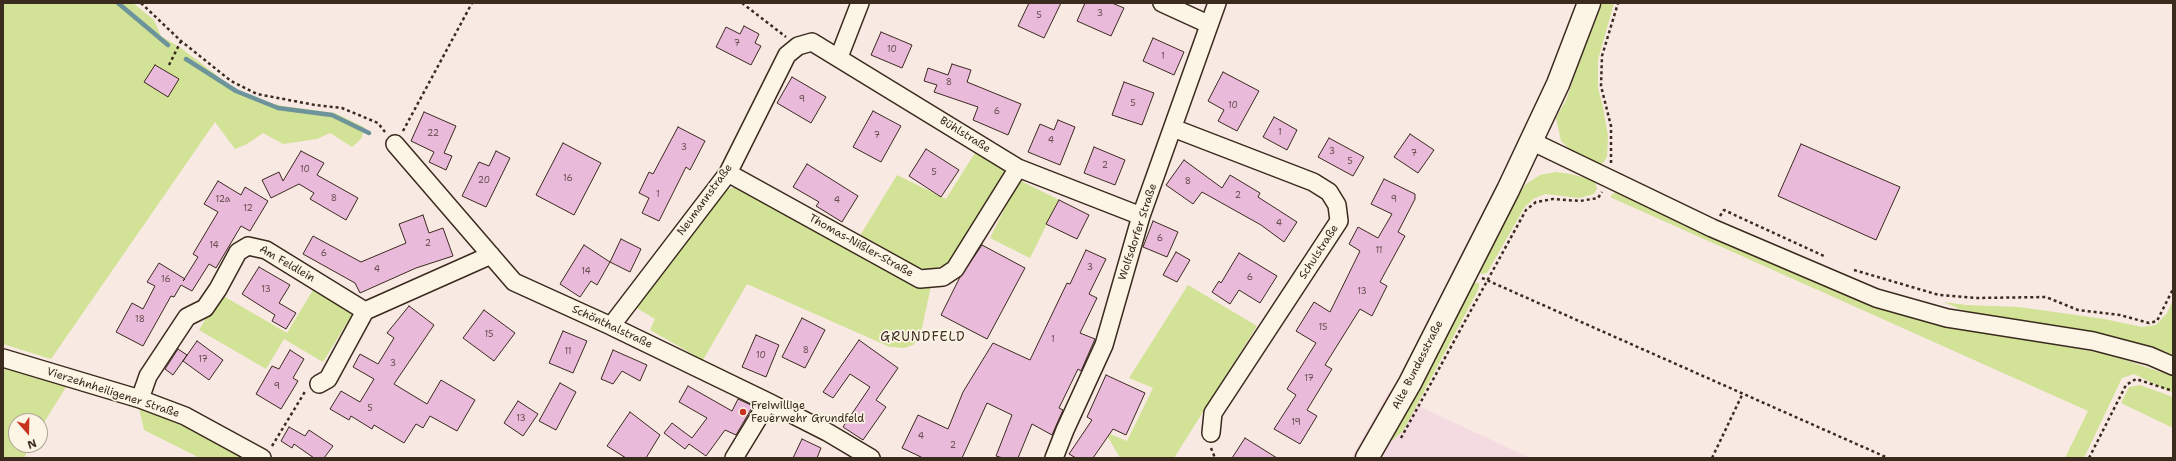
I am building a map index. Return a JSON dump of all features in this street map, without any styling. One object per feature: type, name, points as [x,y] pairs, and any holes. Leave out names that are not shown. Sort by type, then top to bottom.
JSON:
[{"type":"main road","name":"Alte Bundesstraße","points":[[1367,458],[1410,383],[1558,84],[1589,3]]},
{"type":"street","points":[[839,57],[860,3]]},
{"type":"street","points":[[1162,3],[1208,24]]},
{"type":"street","name":"Wolfsdorfer Straße","points":[[1054,458],[1065,430],[1104,345],[1141,216],[1216,3]]},
{"type":"street","name":"Bühlstraße","points":[[798,46],[812,42],[839,57],[1018,168],[1141,216]]},
{"type":"street","name":"Neumannstraße","points":[[611,326],[728,172],[787,55],[798,46]]},
{"type":"street","name":"Schulstraße","points":[[1173,128],[1313,182],[1329,192],[1337,205],[1339,221],[1213,414],[1211,433]]},
{"type":"street","points":[[1530,141],[1712,228],[1876,298],[1947,318],[2093,341],[2150,356],[2173,366]]},
{"type":"street","name":"Schönthalstraße","points":[[395,144],[514,282],[611,326],[768,402],[827,432],[871,458]]},
{"type":"street","name":"Thomas-Nißler-Straße","points":[[728,172],[920,279],[943,277],[955,269],[1018,168]]},
{"type":"street","name":"Am Feldlein","points":[[140,399],[148,376],[188,317],[205,308],[218,289],[238,252],[248,246],[266,250],[365,311]]},
{"type":"street","points":[[319,384],[328,378],[365,311],[491,255]]},
{"type":"street","name":"Vierzehnheiligener Straße","points":[[3,358],[140,399],[185,416],[265,455]]},
{"type":"street","points":[[734,458],[768,402]]},
{"type":"path","points":[[141,3],[181,42],[231,81],[257,94],[342,108],[378,123],[395,144],[472,3]]},
{"type":"path","points":[[742,3],[798,46]]},
{"type":"path","points":[[1398,443],[1406,432],[1489,281],[1526,210],[1536,202],[1553,199],[1580,202],[1598,198],[1610,180],[1612,155],[1611,126],[1602,86],[1602,56],[1618,3]]},
{"type":"path","points":[[169,65],[181,42]]},
{"type":"path","points":[[1712,228],[1724,210],[1829,259]]},
{"type":"path","points":[[1849,268],[1939,295],[1975,298],[2046,297],[2078,310],[2120,315],[2149,323],[2157,321],[2173,289]]},
{"type":"path","points":[[1489,281],[1888,458]]},
{"type":"path","points":[[2089,458],[2126,385],[2136,379],[2173,391]]},
{"type":"path","points":[[265,455],[303,393],[319,384]]},
{"type":"path","points":[[1712,458],[1743,393]]},
{"type":"shaded area","points":[[1389,391],[1425,409],[1530,458],[1351,458]]},
{"type":"green space","points":[[3,3],[133,3],[154,20],[161,36],[181,48],[236,90],[282,106],[335,113],[364,127],[362,138],[352,147],[330,133],[317,139],[283,144],[263,133],[247,144],[235,149],[215,122],[51,359],[3,344]]},
{"type":"green space","points":[[1600,3],[1614,3],[1598,60],[1598,88],[1608,136],[1607,157],[1603,163],[1596,165],[1573,152],[1561,141],[1556,118],[1566,100]]},
{"type":"green space","points":[[976,151],[1009,170],[957,253],[944,265],[930,270],[915,267],[858,239],[897,175],[946,199]]},
{"type":"green space","points":[[1556,172],[1571,174],[1595,182],[1597,189],[1594,194],[1579,198],[1545,194],[1533,199],[1524,208],[1487,273],[1482,274],[1476,269],[1515,199],[1526,184],[1540,175]]},
{"type":"green space","points":[[1019,180],[1059,200],[1030,258],[990,238]]},
{"type":"green space","points":[[735,187],[931,286],[919,338],[913,345],[904,348],[890,347],[747,284],[703,360],[650,330],[655,319],[635,307],[724,191]]},
{"type":"green space","points":[[1616,191],[1872,303],[1973,331],[2108,354],[2173,377],[2173,393],[2134,374],[2122,378],[2084,458],[2065,458],[2088,411],[1610,197]]},
{"type":"green space","points":[[1469,283],[1479,283],[1476,294],[1403,431],[1393,440],[1390,440]]},
{"type":"green space","points":[[1188,285],[1257,326],[1174,458],[1120,458],[1105,432],[1127,441],[1153,388],[1129,378]]},
{"type":"green space","points":[[313,290],[353,313],[323,362],[284,339],[266,369],[199,330],[220,294],[287,333]]},
{"type":"green space","points":[[2173,300],[2173,357],[1962,310],[1944,302],[1966,305],[2019,307],[2104,319],[2142,327],[2156,325],[2167,313]]},
{"type":"green space","points":[[3,368],[66,387],[48,416],[48,413],[8,413],[8,453],[27,453],[24,458],[3,458]]},
{"type":"green space","points":[[2140,385],[2173,397],[2173,428],[2121,403],[2129,387]]},
{"type":"green space","points":[[139,408],[184,421],[250,458],[200,458],[144,430]]},
{"type":"building","points":[[1029,3],[1061,3],[1044,38],[1018,26]]},
{"type":"building","points":[[1085,3],[1112,3],[1124,8],[1111,36],[1077,21]]},
{"type":"building","points":[[744,26],[759,34],[755,43],[761,46],[751,65],[716,47],[726,27],[740,34]]},
{"type":"building","points":[[881,32],[912,45],[902,68],[871,55]]},
{"type":"building","points":[[1153,38],[1184,52],[1174,75],[1143,61]]},
{"type":"building","points":[[952,64],[971,70],[967,82],[1021,104],[1008,135],[973,120],[978,107],[934,92],[937,85],[924,81],[928,68],[948,75]]},
{"type":"building","points":[[155,65],[179,79],[168,97],[144,82]]},
{"type":"building","points":[[1223,72],[1259,91],[1237,131],[1218,121],[1224,110],[1208,101]]},
{"type":"building","points":[[792,77],[826,97],[811,123],[777,103]]},
{"type":"building","points":[[1124,82],[1154,93],[1142,125],[1112,115]]},
{"type":"building","points":[[873,111],[901,126],[881,162],[853,147]]},
{"type":"building","points":[[424,112],[456,126],[444,153],[452,156],[446,170],[429,162],[434,152],[411,141]]},
{"type":"building","points":[[1274,117],[1297,130],[1287,150],[1263,137]]},
{"type":"building","points":[[1058,120],[1075,127],[1060,165],[1028,152],[1040,124],[1054,130]]},
{"type":"building","points":[[678,127],[705,141],[690,170],[686,167],[659,221],[642,213],[649,198],[639,193],[649,172],[653,174]]},
{"type":"building","points":[[1410,134],[1434,150],[1418,173],[1394,157]]},
{"type":"building","points":[[1329,138],[1364,157],[1353,176],[1318,157]]},
{"type":"building","points":[[563,143],[601,163],[574,215],[536,195]]},
{"type":"building","points":[[1801,144],[1900,187],[1876,240],[1778,196]]},
{"type":"building","points":[[1094,147],[1125,160],[1115,185],[1084,173]]},
{"type":"building","points":[[926,149],[959,170],[941,197],[909,176]]},
{"type":"building","points":[[301,151],[324,163],[317,175],[358,198],[346,220],[310,199],[314,193],[299,184],[271,198],[262,180],[279,172],[283,181]]},
{"type":"building","points":[[496,151],[510,158],[486,207],[462,196],[479,162],[489,166]]},
{"type":"building","points":[[1184,160],[1222,188],[1230,175],[1260,193],[1258,197],[1297,222],[1284,242],[1261,225],[1202,192],[1193,204],[1166,185]]},
{"type":"building","points":[[807,164],[858,196],[842,222],[816,206],[819,202],[793,187]]},
{"type":"building","points":[[1384,179],[1415,194],[1415,199],[1398,232],[1405,236],[1380,282],[1387,286],[1372,316],[1360,309],[1325,365],[1332,369],[1307,410],[1317,416],[1300,444],[1274,429],[1296,395],[1287,389],[1316,343],[1296,331],[1314,302],[1330,312],[1360,251],[1349,244],[1358,227],[1378,238],[1392,214],[1371,204]]},
{"type":"building","points":[[218,181],[241,195],[245,187],[268,201],[250,231],[241,226],[216,268],[209,264],[192,291],[181,285],[174,297],[171,296],[143,346],[116,332],[132,303],[143,309],[155,286],[147,282],[159,263],[184,279],[198,257],[193,254],[218,212],[204,204]]},
{"type":"building","points":[[1059,200],[1089,215],[1077,239],[1046,224]]},
{"type":"building","points":[[423,215],[429,233],[443,228],[453,256],[416,268],[360,293],[355,283],[303,254],[313,236],[361,262],[406,243],[399,224]]},
{"type":"building","points":[[1153,221],[1178,232],[1167,257],[1143,247]]},
{"type":"building","points":[[621,239],[641,249],[630,272],[610,262]]},
{"type":"building","points":[[584,245],[610,262],[597,285],[591,281],[580,297],[560,284]]},
{"type":"building","points":[[982,245],[1025,268],[987,339],[941,315],[960,277]]},
{"type":"building","points":[[1086,250],[1106,259],[1089,294],[1097,298],[1080,333],[1095,339],[1081,371],[1078,369],[1059,408],[1063,410],[1052,435],[1032,424],[1018,458],[1003,458],[996,456],[1012,415],[987,403],[962,458],[923,458],[902,448],[918,415],[948,429],[963,392],[993,343],[1030,360],[1067,283],[1070,284]]},
{"type":"building","points":[[1176,252],[1190,260],[1177,282],[1163,275]]},
{"type":"building","points":[[1239,253],[1277,276],[1260,303],[1239,290],[1230,304],[1212,292],[1219,281],[1221,283]]},
{"type":"building","points":[[259,267],[290,285],[279,303],[296,313],[286,329],[272,321],[275,315],[242,294]]},
{"type":"building","points":[[409,306],[434,325],[394,384],[427,404],[441,380],[475,400],[457,431],[430,416],[423,428],[416,424],[404,443],[374,425],[372,429],[351,416],[349,420],[330,409],[341,391],[360,402],[374,379],[353,367],[360,354],[378,364],[394,338],[387,333]]},
{"type":"building","points":[[484,310],[515,333],[494,361],[463,338]]},
{"type":"building","points":[[802,318],[825,330],[805,368],[782,357]]},
{"type":"building","points":[[563,331],[587,341],[573,373],[549,363]]},
{"type":"building","points":[[756,335],[779,345],[766,377],[742,367]]},
{"type":"building","points":[[859,340],[898,368],[876,400],[886,407],[863,440],[843,427],[870,387],[850,374],[833,398],[823,392]]},
{"type":"building","points":[[197,341],[223,360],[209,380],[183,361]]},
{"type":"building","points":[[178,349],[187,355],[173,375],[165,369]]},
{"type":"building","points":[[290,350],[304,359],[293,378],[298,381],[281,409],[256,394],[272,366],[279,369]]},
{"type":"building","points":[[613,350],[647,365],[640,381],[622,371],[613,384],[601,379]]},
{"type":"building","points":[[1106,375],[1145,393],[1126,435],[1113,429],[1093,458],[1076,458],[1069,454],[1092,420],[1087,417]]},
{"type":"building","points":[[560,383],[576,392],[556,430],[539,421]]},
{"type":"building","points":[[688,386],[732,411],[738,399],[753,406],[736,435],[725,430],[706,456],[689,444],[685,449],[664,433],[672,423],[692,438],[707,418],[679,402]]},
{"type":"building","points":[[518,401],[538,414],[523,436],[504,423]]},
{"type":"building","points":[[630,412],[660,435],[646,458],[626,458],[607,446]]},
{"type":"building","points":[[289,427],[305,436],[309,430],[333,446],[324,458],[314,458],[294,444],[292,448],[281,441]]},
{"type":"building","points":[[1245,438],[1277,458],[1232,458]]},
{"type":"building","points":[[802,439],[821,448],[817,458],[793,458]]},
{"type":"waterway","points":[[118,3],[168,45]]},
{"type":"waterway","points":[[186,59],[236,91],[278,108],[332,115],[369,133]]},
{"type":"place","name":"Freiwillige Feuerwehr Grundfeld","points":[[743,412]]},
{"type":"district","name":"GRUNDFELD","points":[[923,338]]}]
